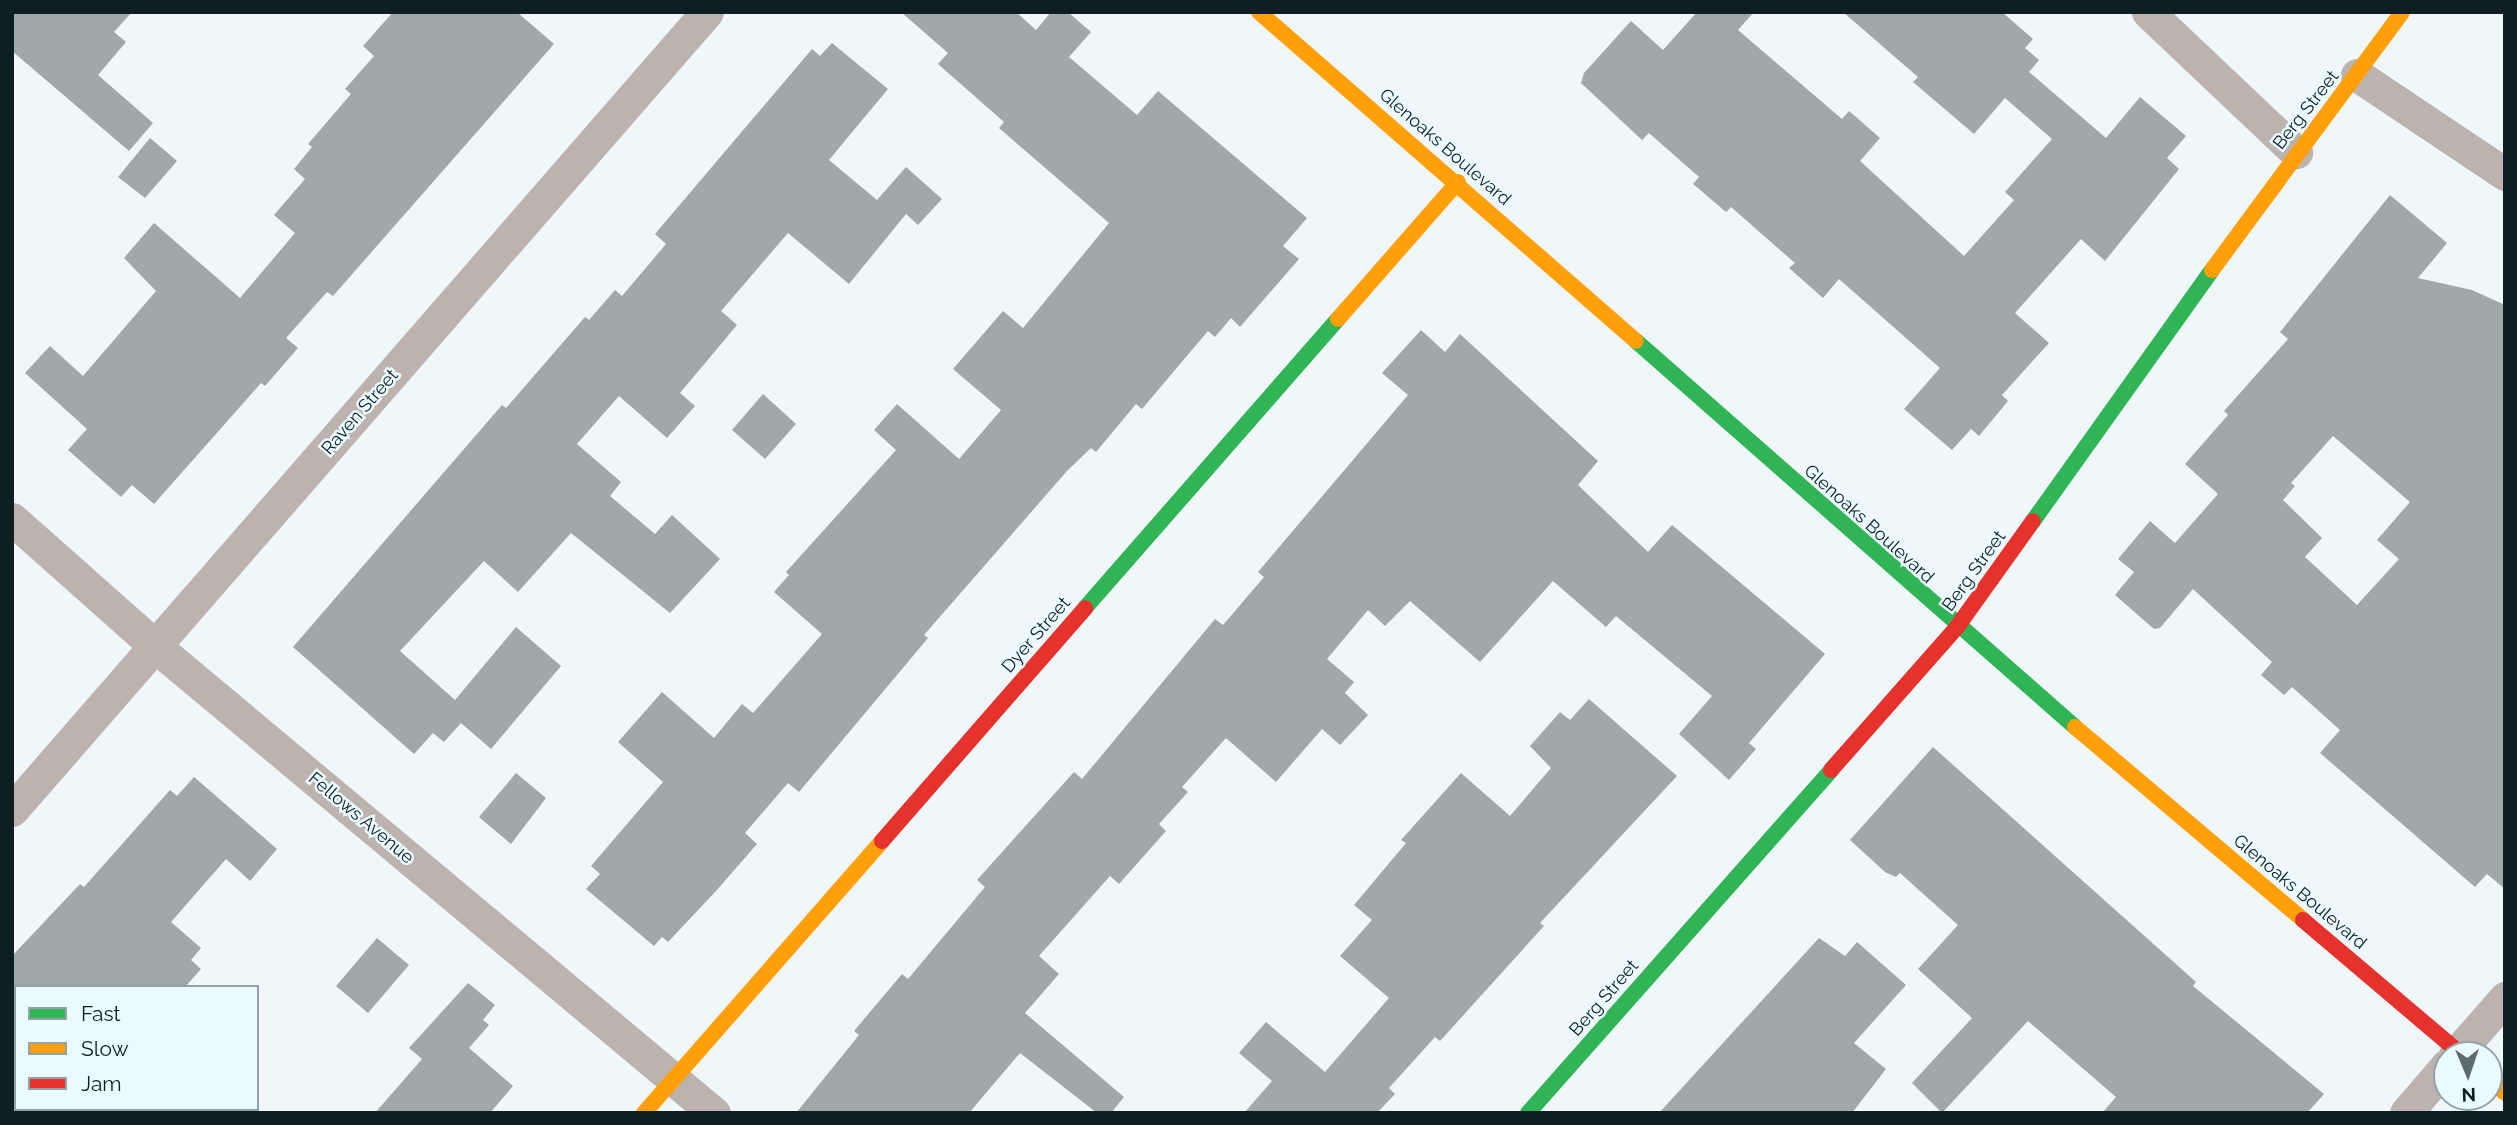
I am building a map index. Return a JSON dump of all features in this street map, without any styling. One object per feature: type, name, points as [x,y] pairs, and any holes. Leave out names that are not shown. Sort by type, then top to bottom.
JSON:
[{"type":"street","name":"Raven Street","points":[[12,810],[706,12]]},
{"type":"street","name":"Glenoaks Boulevard","points":[[1259,12],[1458,182],[1957,627],[2437,1041]]},
{"type":"street","points":[[2148,12],[2296,152]]},
{"type":"street","name":"Berg Street","points":[[1528,1113],[1957,627],[2296,152],[2357,75],[2402,12]]},
{"type":"street","points":[[2357,75],[2505,174]]},
{"type":"street","name":"Dyer Street","points":[[644,1113],[1458,182]]},
{"type":"street","name":"Fellows Avenue","points":[[12,519],[156,647],[714,1113]]},
{"type":"street","points":[[2469,1041],[2505,998]]},
{"type":"street","points":[[2406,1113],[2433,1083]]},
{"type":"building","points":[[12,12],[132,12],[114,32],[126,42],[98,75],[153,123],[129,151],[12,51]]},
{"type":"building","points":[[393,12],[517,12],[554,44],[333,296],[327,292],[286,338],[298,348],[265,386],[261,383],[154,504],[132,485],[121,497],[68,450],[87,429],[25,373],[50,346],[83,376],[156,291],[124,258],[154,223],[240,298],[295,233],[274,215],[305,179],[294,169],[312,147],[308,144],[351,94],[345,89],[374,56],[363,46]]},
{"type":"building","points":[[901,12],[1016,12],[1036,30],[1051,12],[1068,12],[1091,32],[1069,57],[1137,115],[1158,91],[1307,218],[1283,246],[1299,259],[1240,327],[1231,318],[1215,337],[1208,331],[1142,409],[1136,404],[1096,452],[1091,448],[1067,471],[924,635],[928,638],[799,792],[788,783],[745,833],[757,844],[668,942],[662,937],[654,946],[586,889],[600,874],[591,866],[663,782],[618,742],[662,692],[714,738],[742,704],[753,713],[822,634],[774,592],[789,575],[786,572],[896,450],[874,430],[897,404],[959,459],[1001,410],[953,369],[1003,311],[1023,328],[1109,223],[999,128],[1004,122],[938,64],[948,53]]},
{"type":"building","points":[[1697,12],[1754,12],[1738,30],[1842,119],[1849,111],[1880,138],[1860,161],[1964,256],[2014,200],[2005,192],[2052,139],[2005,98],[1974,134],[1913,82],[1918,77],[1843,12],[2002,12],[2033,39],[2025,48],[2039,60],[2029,72],[2106,138],[2140,97],[2186,136],[2167,158],[2179,169],[2105,261],[2081,239],[2015,313],[2049,343],[2002,395],[2008,401],[1979,436],[1971,429],[1952,450],[1904,409],[1940,368],[1839,279],[1823,298],[1789,268],[1795,263],[1731,207],[1726,212],[1693,184],[1699,177],[1649,133],[1642,140],[1581,83],[1584,73],[1631,21],[1663,50]]},
{"type":"building","points":[[832,43],[888,89],[829,160],[877,200],[906,167],[942,199],[918,225],[906,214],[849,284],[788,233],[721,311],[737,325],[680,393],[695,406],[667,438],[619,396],[577,444],[621,482],[610,496],[655,534],[672,515],[720,559],[670,613],[571,533],[518,592],[484,561],[400,651],[455,700],[516,627],[561,666],[491,749],[461,723],[444,742],[433,733],[414,754],[293,647],[502,405],[506,408],[585,317],[589,320],[615,290],[622,296],[666,244],[655,234],[812,49],[820,56]]},
{"type":"building","points":[[150,138],[177,161],[145,198],[118,177]]},
{"type":"building","points":[[2390,195],[2447,243],[2418,278],[2472,290],[2505,305],[2505,889],[2487,874],[2475,887],[2320,753],[2340,730],[2292,687],[2284,695],[2261,675],[2272,662],[2193,589],[2160,628],[2154,629],[2115,595],[2134,572],[2118,559],[2150,521],[2175,543],[2218,494],[2185,464],[2228,415],[2224,411],[2288,339],[2280,332]],"holes":[[[2333,436],[2410,502],[2377,540],[2399,559],[2357,605],[2305,557],[2322,538],[2283,500],[2295,486],[2291,483]]]},
{"type":"building","points":[[1421,330],[1445,352],[1460,334],[1598,461],[1578,485],[1648,552],[1672,525],[1825,654],[1749,743],[1756,749],[1729,780],[1679,734],[1712,696],[1616,616],[1606,627],[1553,581],[1480,662],[1410,601],[1385,626],[1368,610],[1327,659],[1354,682],[1345,693],[1368,715],[1340,745],[1322,729],[1276,782],[1226,738],[1182,787],[1188,792],[1159,824],[1166,831],[1119,884],[1110,876],[1039,956],[1059,974],[1025,1013],[1124,1097],[1111,1113],[1097,1113],[1020,1053],[969,1113],[796,1113],[859,1035],[854,1031],[902,974],[908,979],[985,887],[977,880],[1074,772],[1082,779],[1215,619],[1223,625],[1264,577],[1258,572],[1408,395],[1382,373]]},
{"type":"building","points":[[763,394],[796,424],[765,459],[732,430]]},
{"type":"building","points":[[1589,699],[1677,776],[1540,923],[1544,926],[1440,1041],[1435,1037],[1389,1088],[1395,1094],[1377,1113],[1244,1113],[1272,1081],[1239,1053],[1266,1022],[1325,1072],[1389,998],[1340,956],[1372,920],[1354,905],[1406,843],[1401,840],[1461,773],[1510,816],[1551,768],[1530,746],[1560,712],[1570,720]]},
{"type":"building","points":[[1933,747],[2196,982],[2193,986],[2324,1094],[2307,1113],[2102,1113],[2116,1097],[2028,1021],[1942,1113],[1912,1083],[1972,1018],[1918,969],[1958,925],[1900,873],[1896,877],[1885,872],[1850,840]]},
{"type":"building","points":[[516,773],[546,798],[511,844],[479,817]]},
{"type":"building","points":[[194,777],[277,849],[250,881],[226,859],[171,922],[201,948],[191,960],[201,969],[187,985],[12,987],[12,956],[80,884],[84,887],[170,790],[177,796]]},
{"type":"building","points":[[377,938],[409,965],[368,1013],[336,986]]},
{"type":"building","points":[[1819,938],[1845,956],[1857,942],[1906,985],[1854,1043],[1886,1069],[1852,1113],[1659,1113]]},
{"type":"building","points":[[468,983],[495,1005],[483,1020],[489,1025],[469,1048],[513,1086],[490,1113],[375,1113],[422,1059],[409,1048]]},
{"type":"traffic: fast","points":[[2033,521],[2212,270]]},
{"type":"traffic: fast","points":[[1085,608],[1338,319]]},
{"type":"traffic: fast","points":[[1636,341],[2075,727]]},
{"type":"traffic: fast","points":[[1528,1113],[1831,770]]},
{"type":"traffic: slow","points":[[1259,12],[1636,341]]},
{"type":"traffic: slow","points":[[2212,270],[2402,12]]},
{"type":"traffic: slow","points":[[1338,319],[1458,182]]},
{"type":"traffic: slow","points":[[2075,727],[2303,920]]},
{"type":"traffic: slow","points":[[644,1113],[882,841]]},
{"type":"traffic: jam","points":[[1831,770],[1957,627],[2033,521]]},
{"type":"traffic: jam","points":[[882,841],[1085,608]]},
{"type":"traffic: jam","points":[[2303,920],[2446,1041]]}]
